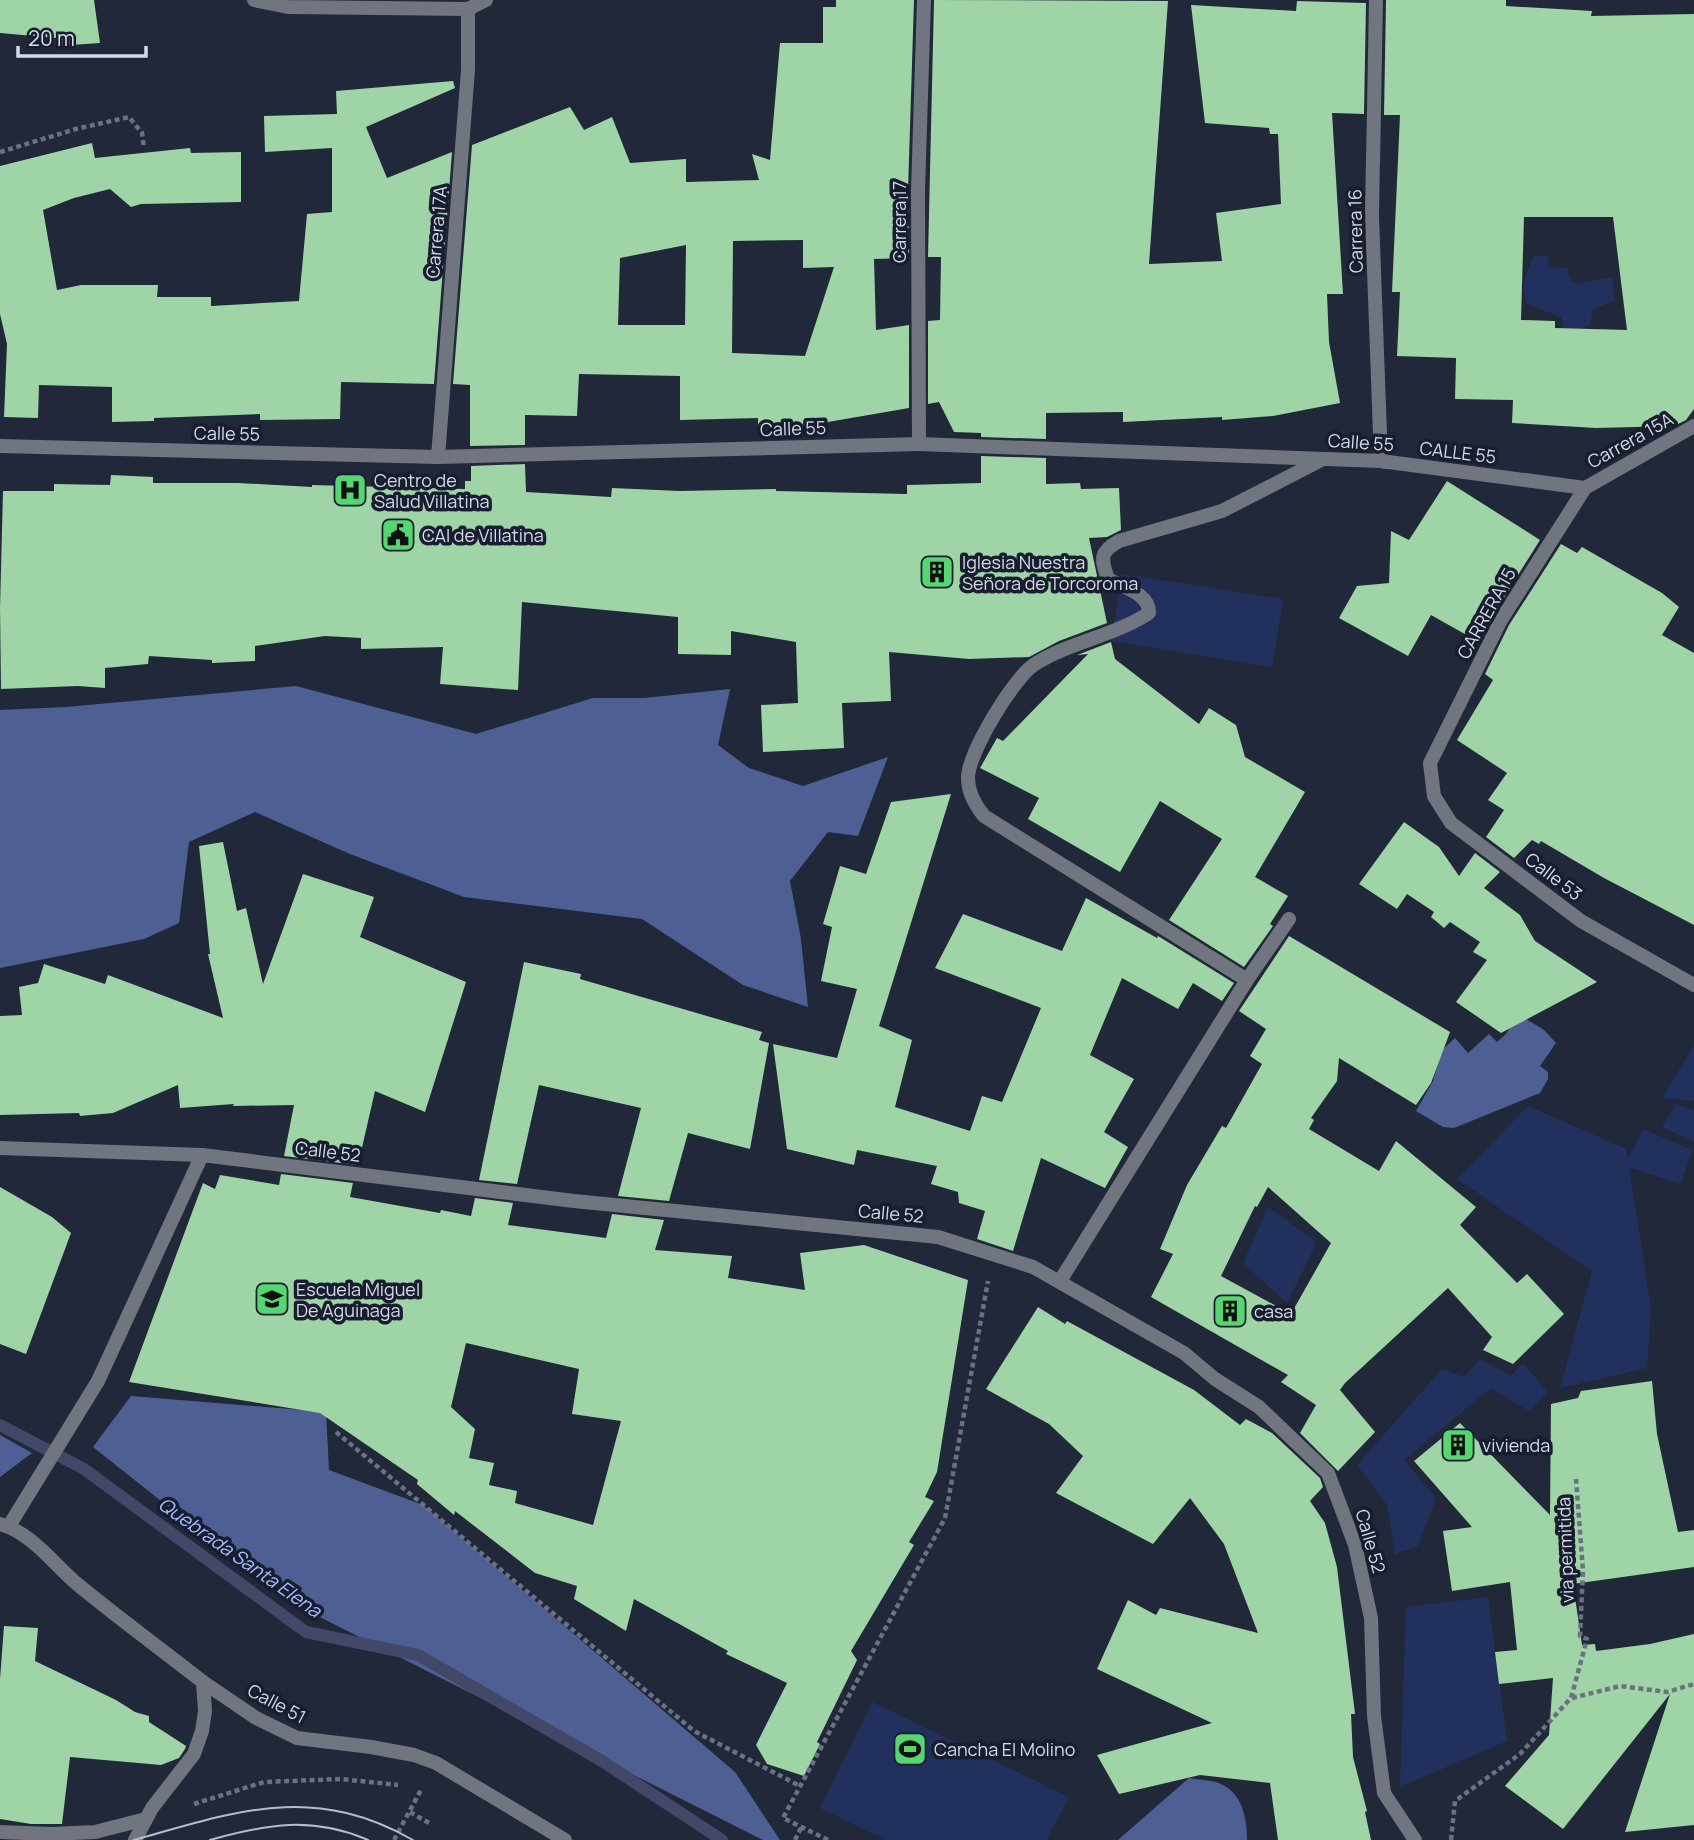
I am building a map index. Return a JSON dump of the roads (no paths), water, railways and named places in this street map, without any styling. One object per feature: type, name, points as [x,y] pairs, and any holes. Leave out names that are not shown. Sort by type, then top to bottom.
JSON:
[{"type":"street","points":[[254,0],[288,7],[468,9],[486,0]]},
{"type":"street","name":"Carrera 17","points":[[919,443],[918,191],[924,0]]},
{"type":"street","name":"Carrera 16","points":[[1376,0],[1372,216],[1381,461]]},
{"type":"street","name":"Carrera 17A","points":[[438,457],[468,70],[468,9]]},
{"type":"street","points":[[1585,488],[1694,426]]},
{"type":"street","name":"Calle 55","points":[[0,446],[438,457],[919,443],[1381,461]]},
{"type":"street","points":[[1247,980],[984,816],[973,802],[968,777],[973,753],[1015,682],[1034,664],[1149,613],[1145,599],[1108,579],[1102,558],[1107,548],[1119,541],[1222,511],[1322,459]]},
{"type":"street","name":"CALLE 55","points":[[1381,461],[1585,488]]},
{"type":"street","name":"CARRERA 15","points":[[1430,763],[1501,620],[1585,488]]},
{"type":"street","name":"Calle 53","points":[[1430,763],[1434,796],[1451,823],[1581,921],[1694,985]]},
{"type":"street","points":[[1060,1281],[1247,980],[1289,919]]},
{"type":"street","name":"Calle 52","points":[[0,1148],[202,1155],[574,1201],[938,1237],[1033,1267],[1184,1353],[1216,1379],[1259,1407],[1328,1473],[1356,1545],[1371,1618],[1374,1716],[1384,1793],[1415,1840]]},
{"type":"street","points":[[4,1525],[38,1478],[98,1381],[202,1155]]},
{"type":"street","name":"Calle 51","points":[[4,1525],[39,1549],[75,1582],[203,1682],[256,1718],[298,1738],[371,1747],[414,1755],[436,1763],[565,1840]]},
{"type":"street","points":[[135,1840],[146,1819],[194,1754],[205,1711],[203,1682]]},
{"type":"street","points":[[0,1832],[95,1832],[146,1819]]},
{"type":"waterway","name":"Quebrada Santa Elena","points":[[0,1425],[84,1469],[306,1632],[418,1655],[602,1761],[722,1840]]},
{"type":"tram line","points":[[134,1840],[241,1812],[308,1807],[341,1812],[376,1822],[413,1840]]},
{"type":"tram line","points":[[210,1840],[251,1830],[289,1825],[328,1828],[368,1840]]},
{"type":"place","name":"Centro de Salud Villatina","points":[[350,490]]},
{"type":"place","name":"CAI de Villatina","points":[[398,535]]},
{"type":"place","name":"Iglesia Nuestra Señora de Torcoroma","points":[[937,572]]},
{"type":"place","name":"Escuela Miguel De Aguinaga","points":[[272,1299]]},
{"type":"place","name":"casa","points":[[1230,1311]]},
{"type":"place","name":"vivienda","points":[[1458,1445]]},
{"type":"place","name":"Cancha El Molino","points":[[910,1749]]}]
